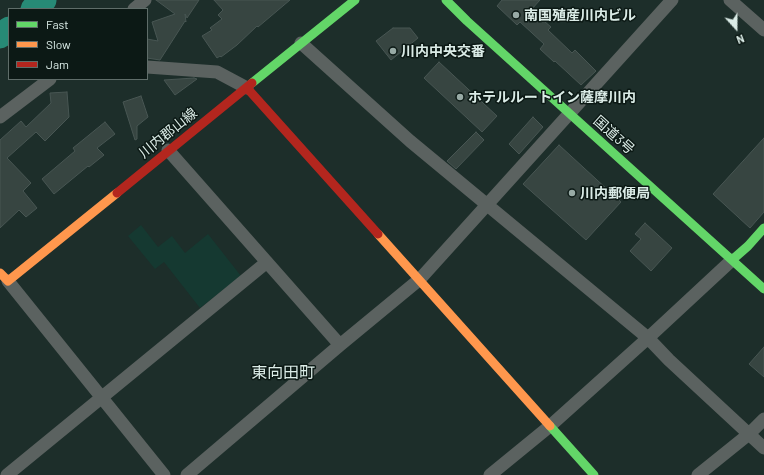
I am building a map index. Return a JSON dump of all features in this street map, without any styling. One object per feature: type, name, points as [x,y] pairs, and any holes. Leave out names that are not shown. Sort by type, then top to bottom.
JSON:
[{"type":"main road","name":"川内郡山線","points":[[2,280],[247,88],[355,0]]},
{"type":"main road","name":"国道3号","points":[[446,0],[467,21],[764,290]]},
{"type":"main road","points":[[247,88],[420,279],[594,475]]},
{"type":"main road","points":[[732,260],[748,246],[764,228]]},
{"type":"street","points":[[135,8],[145,0]]},
{"type":"street","points":[[187,475],[420,279],[672,0]]},
{"type":"street","points":[[730,0],[764,30]]},
{"type":"street","points":[[302,43],[410,141],[648,338],[669,360],[764,448]]},
{"type":"street","points":[[148,67],[217,72],[247,88]]},
{"type":"street","points":[[0,117],[49,80]]},
{"type":"street","points":[[168,150],[340,345]]},
{"type":"street","points":[[490,475],[506,470],[550,426],[732,260]]},
{"type":"street","points":[[7,475],[267,262]]},
{"type":"street","points":[[2,280],[101,397],[164,475]]},
{"type":"street","points":[[698,475],[749,434],[764,419]]},
{"type":"shaded area","points":[[141,225],[158,247],[172,236],[185,253],[208,234],[241,276],[200,308],[164,262],[155,269],[128,236]]},
{"type":"building","points":[[156,0],[199,0],[187,18],[185,14],[186,22],[185,21],[160,60],[148,58],[148,39],[158,41],[152,22],[175,14]]},
{"type":"building","points":[[214,0],[290,0],[258,27],[257,26],[237,45],[221,57],[220,56],[217,58],[202,36],[212,30],[210,28],[222,19],[218,15],[223,10]]},
{"type":"building","points":[[502,0],[540,0],[531,10],[551,27],[548,30],[572,53],[575,50],[596,71],[581,85],[540,49],[544,44],[520,22],[517,25],[497,6]]},
{"type":"building","name":"川内中央交番","points":[[393,28],[410,28],[418,38],[391,60],[376,41]]},
{"type":"building","name":"ホテルルートイン薩摩川内","points":[[439,62],[497,116],[482,132],[424,78]]},
{"type":"building","points":[[197,79],[175,95],[164,80]]},
{"type":"building","points":[[67,92],[69,117],[45,141],[36,132],[7,158],[31,183],[23,191],[37,208],[26,217],[19,210],[0,228],[0,140],[21,121],[26,127],[51,103],[50,93]]},
{"type":"building","points":[[141,96],[148,117],[137,126],[137,139],[135,140],[123,102]]},
{"type":"building","points":[[533,117],[543,127],[519,154],[509,144]]},
{"type":"building","points":[[105,122],[115,134],[97,148],[104,155],[54,194],[42,179],[75,151],[73,148]]},
{"type":"building","points":[[476,132],[484,140],[456,169],[447,161]]},
{"type":"building","points":[[764,138],[764,212],[750,228],[713,194]]},
{"type":"building","name":"川内郵便局","points":[[559,145],[621,202],[586,240],[523,184]]},
{"type":"building","points":[[645,223],[672,248],[651,271],[630,251],[641,239],[635,234]]},
{"type":"building","points":[[764,347],[764,377],[749,364]]},
{"type":"waterway","points":[[34,8],[44,0]]},
{"type":"waterway","points":[[0,36],[8,30]]},
{"type":"traffic: fast","points":[[252,83],[355,0]]},
{"type":"traffic: fast","points":[[446,0],[467,21],[764,289]]},
{"type":"traffic: fast","points":[[732,260],[748,246],[764,228]]},
{"type":"traffic: fast","points":[[550,426],[594,475]]},
{"type":"traffic: slow","points":[[0,273],[8,281],[117,193]]},
{"type":"traffic: slow","points":[[378,234],[550,426]]},
{"type":"traffic: jam","points":[[117,193],[252,83]]},
{"type":"traffic: jam","points":[[247,88],[378,234]]},
{"type":"place","name":"南国殖産川内ビル","points":[[516,15]]},
{"type":"place","name":"川内中央交番","points":[[393,51]]},
{"type":"place","name":"ホテルルートイン薩摩川内","points":[[460,97]]},
{"type":"place","name":"川内郵便局","points":[[572,193]]},
{"type":"district","name":"東向田町","points":[[283,373]]}]
